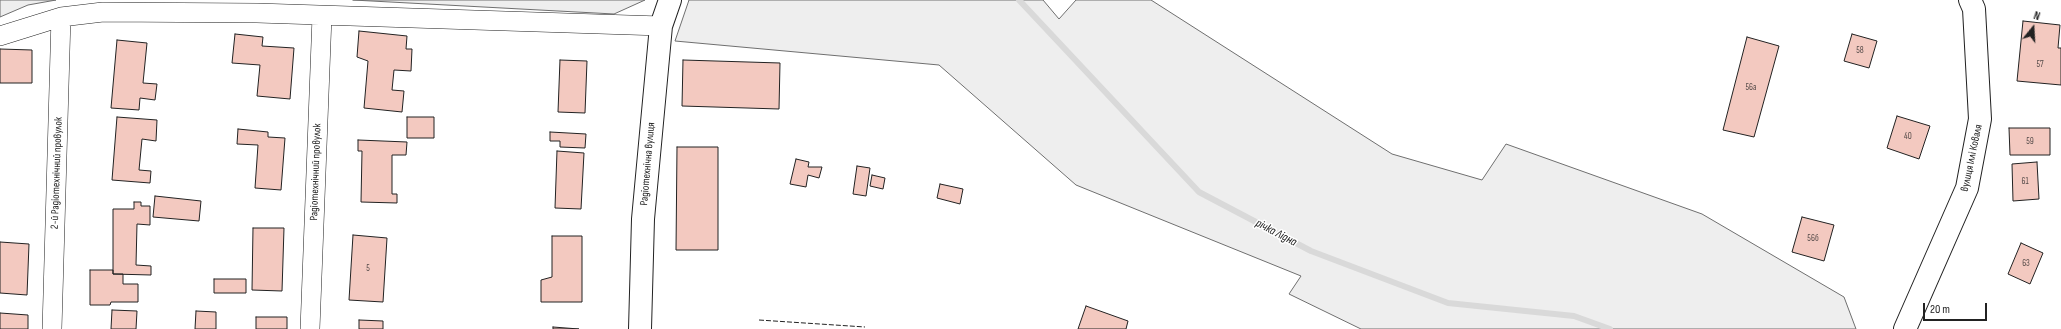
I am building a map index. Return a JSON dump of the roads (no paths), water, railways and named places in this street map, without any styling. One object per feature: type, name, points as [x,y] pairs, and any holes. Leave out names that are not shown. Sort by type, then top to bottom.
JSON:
[{"type":"main road","name":"Радіотехнічна вулиця","points":[[640,329],[643,219],[661,26],[670,0]]},
{"type":"main road","name":"вулиця Іллі Коваля","points":[[1906,329],[1967,188],[1980,119],[1974,9],[1970,0]]},
{"type":"street","points":[[0,36],[61,17],[102,12],[257,13],[661,26]]},
{"type":"street","name":"Радіотехнічний провулок","points":[[310,329],[322,16]]},
{"type":"street","name":"2-й Радіотехнічний провулок","points":[[52,329],[61,17]]},
{"type":"waterway","name":"річка Лідна","points":[[1019,0],[1199,192],[1311,251],[1448,303],[1574,316],[1610,329]]}]
